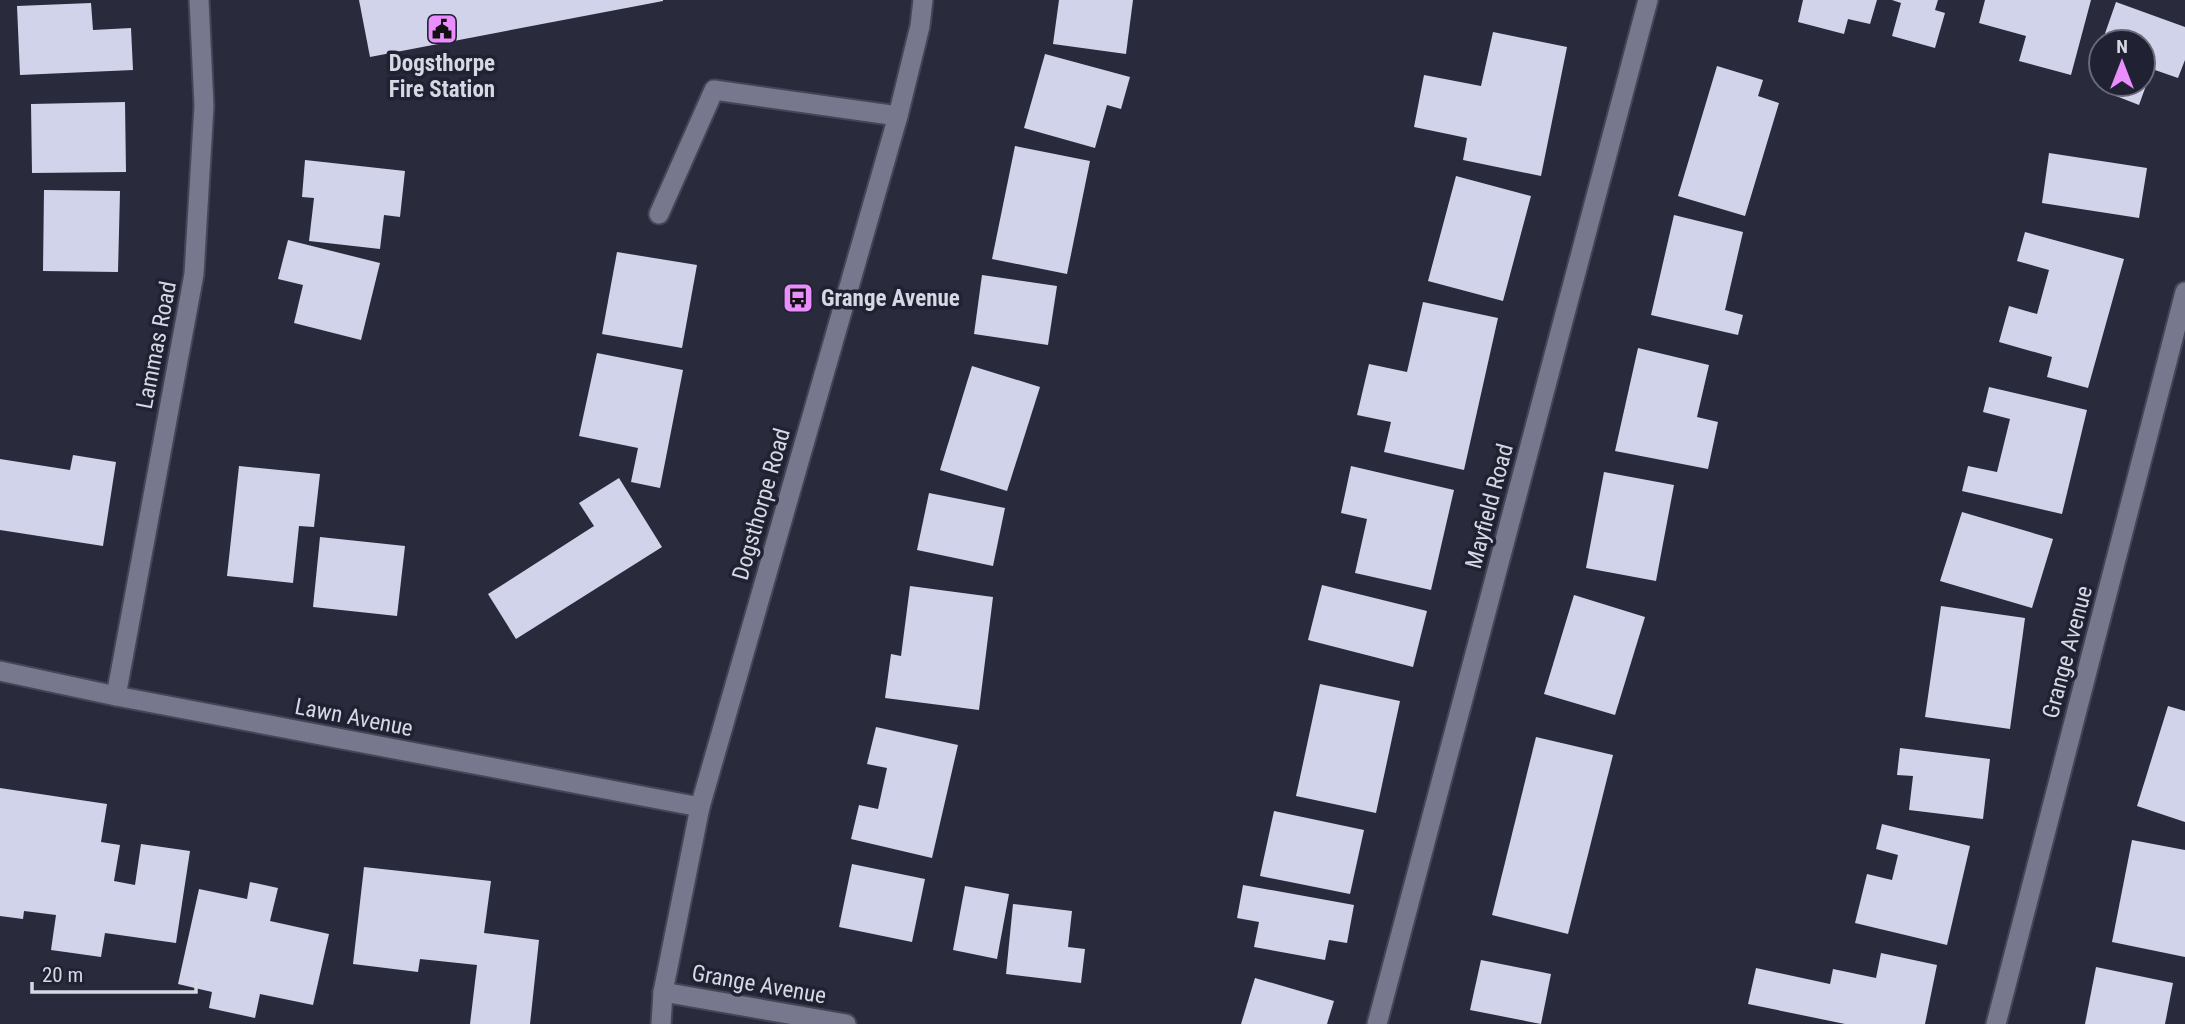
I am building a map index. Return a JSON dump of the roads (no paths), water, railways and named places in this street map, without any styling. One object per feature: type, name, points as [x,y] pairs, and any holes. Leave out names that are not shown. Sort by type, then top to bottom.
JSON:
[{"type":"street","name":"Lammas Road","points":[[116,696],[194,274],[204,106],[199,0]]},
{"type":"street","name":"Dogsthorpe Road","points":[[661,1024],[663,992],[700,807],[898,116],[920,26],[923,0]]},
{"type":"street","name":"Mayfield Road","points":[[1377,1024],[1648,0]]},
{"type":"street","points":[[659,214],[714,90],[898,116]]},
{"type":"street","name":"Grange Avenue","points":[[1996,1024],[2185,292]]},
{"type":"street","name":"Lawn Avenue","points":[[0,671],[116,696],[700,807]]},
{"type":"street","name":"Grange Avenue","points":[[663,992],[846,1024]]},
{"type":"place","name":"Dogsthorpe Fire Station","points":[[442,29]]},
{"type":"place","name":"Grange Avenue","points":[[798,298]]}]
